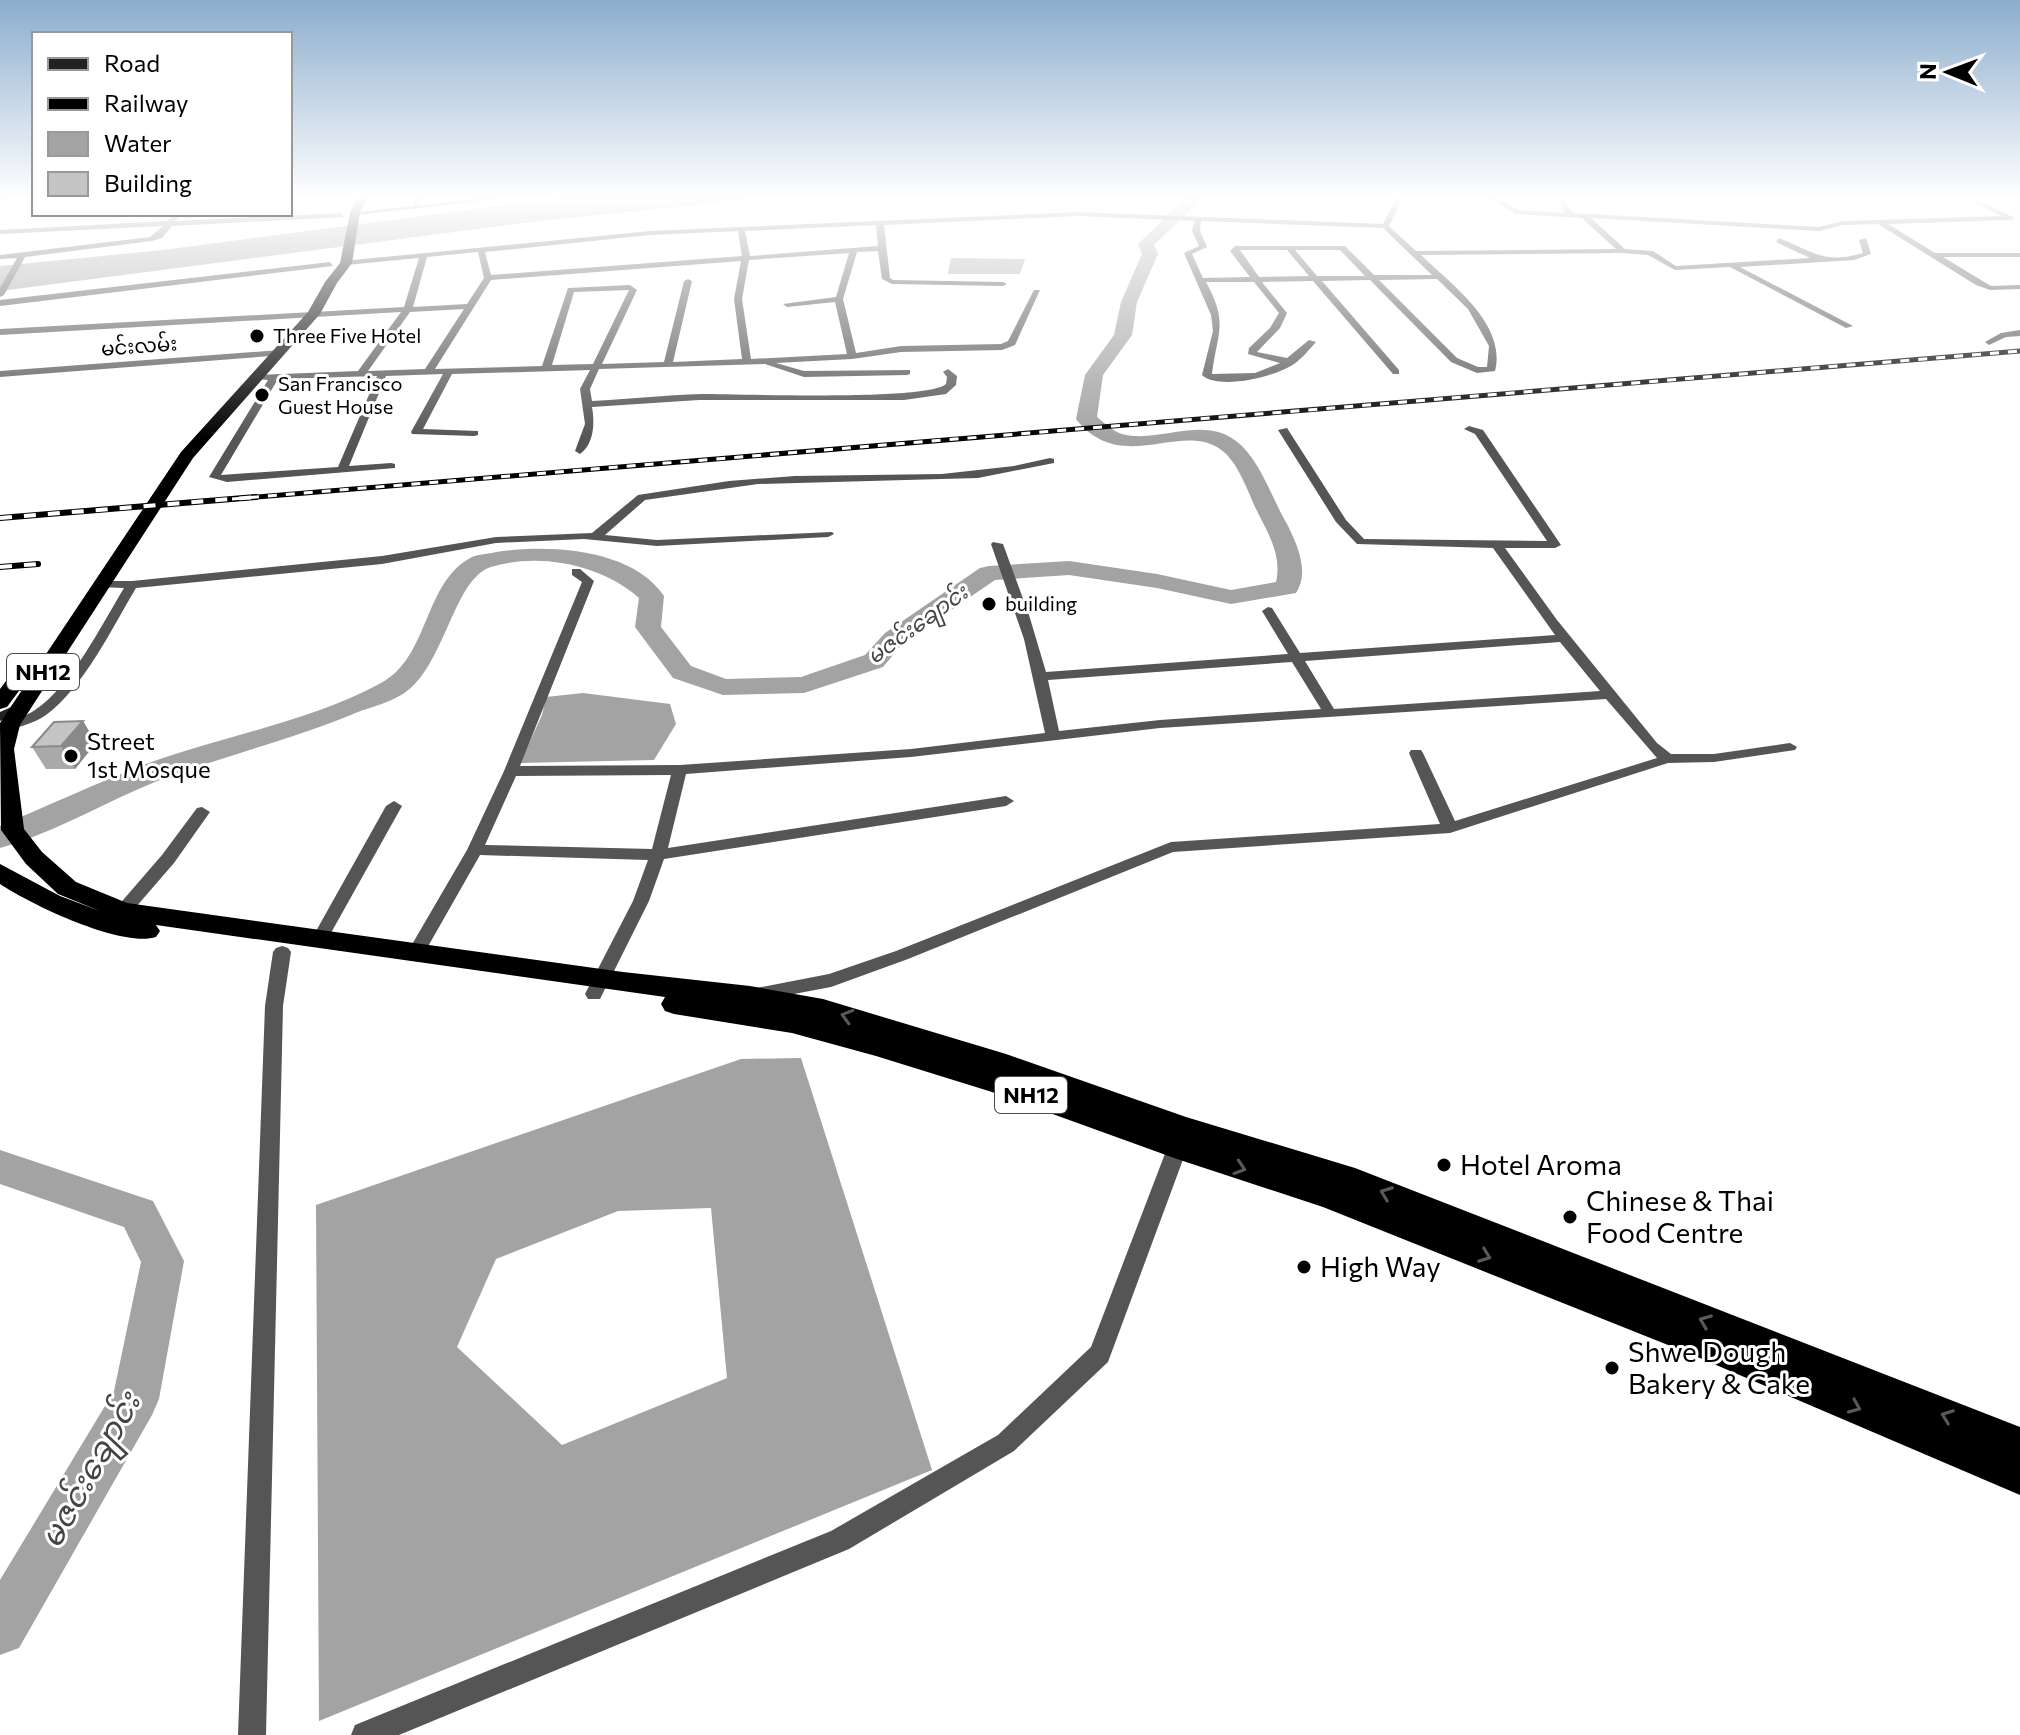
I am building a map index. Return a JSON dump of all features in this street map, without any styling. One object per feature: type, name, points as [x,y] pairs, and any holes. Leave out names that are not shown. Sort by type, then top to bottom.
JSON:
[{"type":"highway","name":"NH12","points":[[5,716],[102,584],[172,457],[274,354],[307,314],[328,277]]},
{"type":"highway","name":"NH12","points":[[156,488],[267,377],[274,354]]},
{"type":"highway","name":"NH12","points":[[129,531],[88,584],[5,716],[3,749],[13,830],[34,858],[67,888],[123,911],[416,953],[792,1023],[1181,1138],[1344,1177],[2018,1444]]},
{"type":"highway","name":"NH12","points":[[0,873],[43,900],[108,925],[282,952],[598,986],[750,996],[823,1009],[881,1026],[1006,1065],[1181,1138],[1538,1276],[2020,1475]]},
{"type":"street","points":[[0,295],[10,277]]},
{"type":"street","points":[[0,303],[196,277]]},
{"type":"street","points":[[361,374],[410,309],[420,277]]},
{"type":"street","points":[[428,372],[488,278],[500,277]]},
{"type":"street","points":[[546,368],[571,290],[571,277]]},
{"type":"street","points":[[742,277],[738,299],[747,362]]},
{"type":"street","points":[[846,277],[839,299],[852,356]]},
{"type":"street","points":[[886,277],[892,282],[1003,284]]},
{"type":"street","points":[[1200,277],[1214,308],[1218,327],[1208,358],[1207,375],[1211,378],[1260,378],[1291,362],[1312,342]]},
{"type":"street","points":[[1202,280],[1370,277],[1439,277],[1472,308],[1493,346],[1492,369],[1477,370],[1454,360],[1370,277]]},
{"type":"street","points":[[1754,277],[1849,326]]},
{"type":"street","points":[[1971,277],[1990,288],[2020,287]]},
{"type":"street","points":[[1258,279],[1283,313],[1276,330],[1252,350],[1253,354],[1291,362]]},
{"type":"street","points":[[1315,279],[1396,372]]},
{"type":"street","points":[[668,363],[688,281]]},
{"type":"street","points":[[571,290],[615,286],[633,290],[585,389],[590,424],[580,451]]},
{"type":"street","points":[[391,466],[227,479],[214,477],[267,377],[747,362],[852,356],[901,349],[1002,347],[1012,343],[1037,292]]},
{"type":"street","points":[[787,304],[839,299]]},
{"type":"street","points":[[0,332],[472,306]]},
{"type":"street","points":[[1989,342],[2004,335],[2020,333]]},
{"type":"street","name":"မင်းလမ်း","points":[[0,374],[274,354]]},
{"type":"street","points":[[760,361],[804,374],[907,372]]},
{"type":"street","points":[[449,371],[416,432],[474,433]]},
{"type":"street","points":[[587,404],[699,397],[904,397],[943,392],[951,385],[952,376],[948,372]]},
{"type":"street","points":[[342,470],[383,373]]},
{"type":"street","points":[[1283,430],[1342,522],[1361,542],[1555,545],[1479,432],[1469,429]]},
{"type":"street","points":[[595,537],[616,521],[634,500],[642,497],[759,481],[988,474],[1017,471],[1050,461]]},
{"type":"street","points":[[102,584],[132,585],[382,560],[496,540],[595,537],[657,543],[828,534]]},
{"type":"street","points":[[997,544],[1022,604],[1042,676],[1053,737]]},
{"type":"street","points":[[1497,545],[1524,587],[1609,695],[1667,759]]},
{"type":"street","points":[[416,953],[475,850],[511,771],[588,581],[576,572]]},
{"type":"street","points":[[5,716],[43,711],[59,694],[132,585]]},
{"type":"street","points":[[1268,611],[1330,713]]},
{"type":"street","points":[[1042,676],[1564,638]]},
{"type":"street","points":[[511,771],[680,770],[911,753],[1160,724],[1609,695]]},
{"type":"street","points":[[750,996],[831,980],[902,955],[1171,847],[1450,828],[1667,759],[1714,758],[1790,747]]},
{"type":"street","points":[[1416,753],[1450,828]]},
{"type":"street","points":[[598,986],[641,901],[658,855],[680,770]]},
{"type":"street","points":[[475,850],[658,855],[1006,801]]},
{"type":"street","points":[[319,940],[394,806]]},
{"type":"street","points":[[123,911],[168,859],[202,812]]},
{"type":"street","points":[[252,1735],[274,1006],[282,952]]},
{"type":"street","points":[[365,1735],[840,1540],[1006,1443],[1100,1354],[1181,1138]]},
{"type":"street","points":[[2018,1444],[2020,1475]]},
{"type":"water","points":[[0,277],[108,277],[0,291]]},
{"type":"water","points":[[583,693],[670,704],[676,724],[654,760],[520,763],[542,715],[546,697]]},
{"type":"water","points":[[801,1058],[932,1470],[319,1721],[316,1205],[741,1059]],"holes":[[[711,1208],[727,1378],[562,1445],[457,1347],[496,1259],[618,1211]]]},
{"type":"building","points":[[83,721],[61,746],[32,747],[54,722]]},
{"type":"waterway","name":"မဇင်းချောင်း","points":[[0,838],[156,771],[318,719],[393,688],[416,668],[460,578],[481,562],[522,555],[586,559],[630,577],[652,596],[648,627],[682,672],[723,687],[804,685],[874,661],[894,638],[989,573],[1069,568],[1157,581],[1231,597],[1287,588],[1290,568],[1283,540],[1244,465],[1227,444],[1201,436],[1144,441],[1117,439],[1086,419],[1094,375],[1123,335],[1129,302],[1140,277]]},
{"type":"waterway","name":"မဇင်းချောင်း","points":[[0,1167],[138,1214],[163,1261],[136,1399],[0,1629]]},
{"type":"railway","points":[[232,499],[2020,351]]},
{"type":"railway","points":[[0,518],[256,497]]},
{"type":"railway","points":[[0,567],[38,564]]},
{"type":"place","name":"Three Five Hotel","points":[[257,336]]},
{"type":"place","name":"San Francisco Guest House","points":[[262,395]]},
{"type":"place","name":"building","points":[[989,604]]},
{"type":"place","name":"Street 1st Mosque","points":[[71,756]]},
{"type":"place","name":"Hotel Aroma","points":[[1444,1165]]},
{"type":"place","name":"Chinese & Thai Food Centre","points":[[1570,1217]]},
{"type":"place","name":"High Way","points":[[1304,1267]]},
{"type":"place","name":"Shwe Dough Bakery & Cake","points":[[1612,1368]]}]
